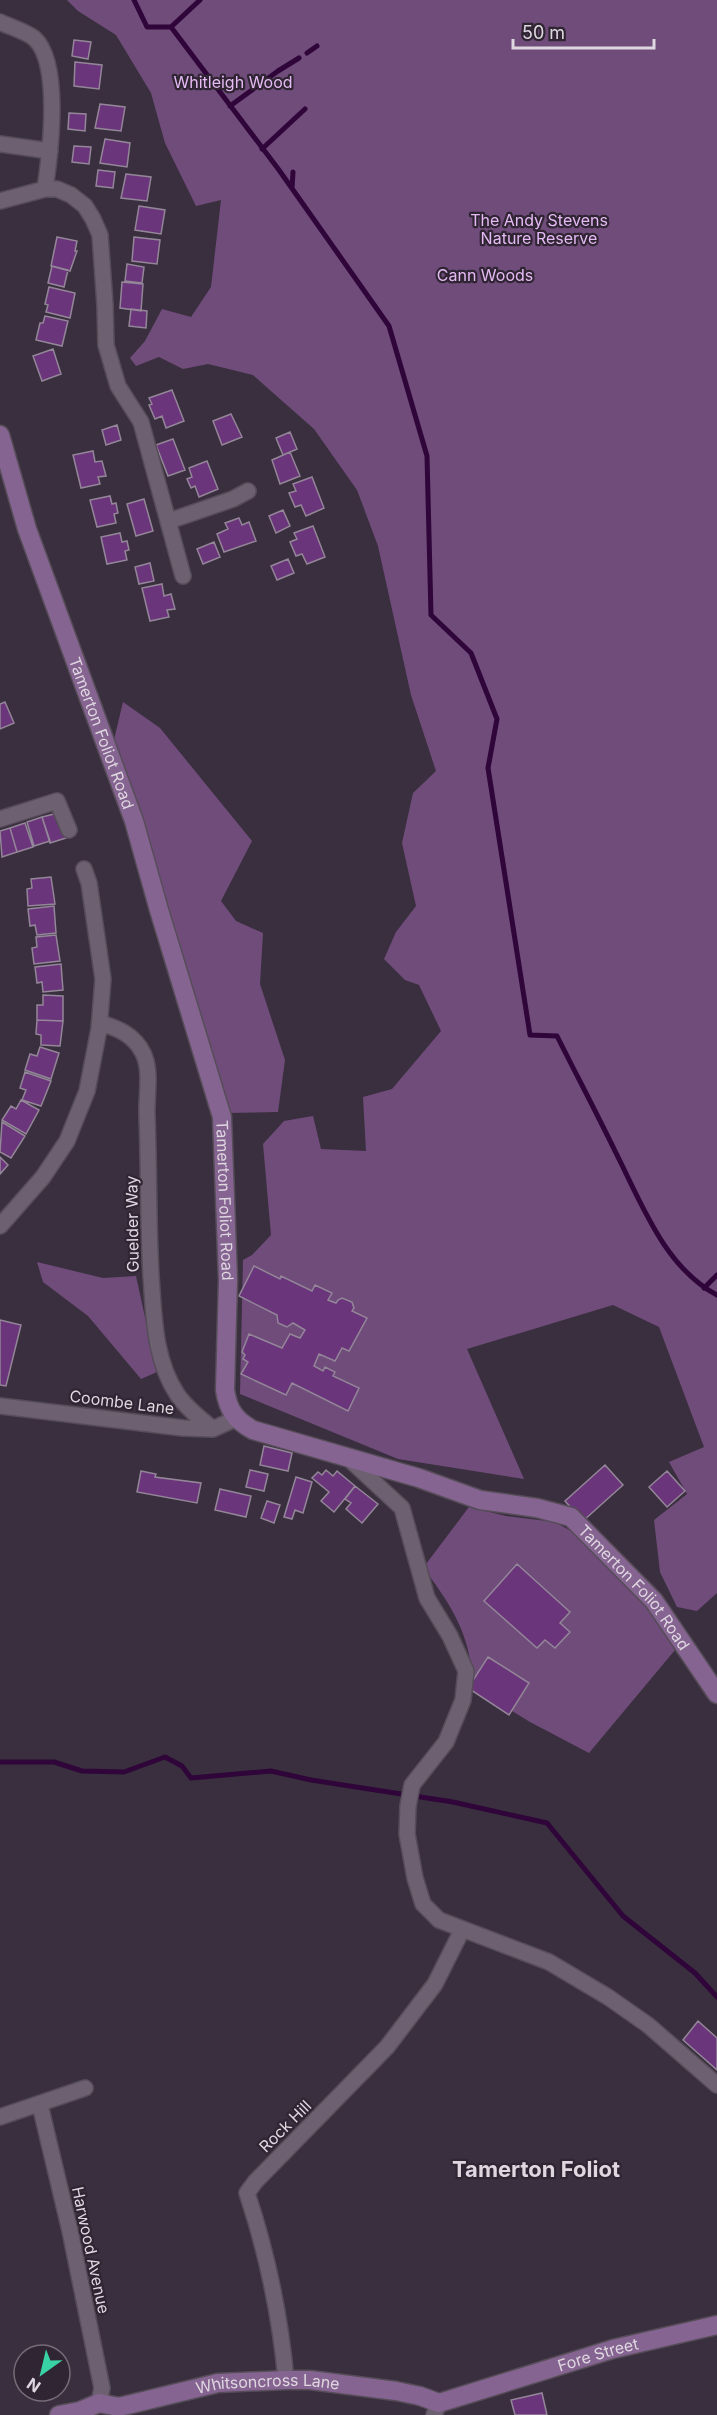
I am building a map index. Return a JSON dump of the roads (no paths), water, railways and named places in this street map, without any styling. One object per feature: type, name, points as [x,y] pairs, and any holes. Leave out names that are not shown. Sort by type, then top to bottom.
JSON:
[{"type":"street","points":[[0,22],[35,39],[48,63],[52,90],[50,151],[45,189]]},
{"type":"street","points":[[0,144],[50,151]]},
{"type":"street","points":[[0,201],[45,189],[57,189],[71,195],[85,206],[100,234],[106,345],[118,386],[141,422],[183,576]]},
{"type":"street","name":"Tamerton Foliot Road","points":[[0,435],[27,530],[134,821],[222,1117],[228,1280],[225,1390],[227,1406],[237,1418],[253,1430],[419,1479],[480,1500],[537,1508],[571,1517],[654,1601],[717,1694]]},
{"type":"street","points":[[169,521],[248,491]]},
{"type":"street","points":[[0,819],[57,801],[69,830]]},
{"type":"street","points":[[0,1226],[43,1177],[67,1141],[87,1091],[100,1023],[104,979],[89,883],[84,869]]},
{"type":"street","name":"Guelder Way","points":[[100,1023],[119,1028],[130,1037],[143,1053],[147,1067],[149,1175],[147,1210],[154,1320],[161,1361],[177,1395],[213,1429]]},
{"type":"street","name":"Coombe Lane","points":[[0,1406],[174,1427],[213,1429],[237,1418]]},
{"type":"street","points":[[347,1457],[402,1508],[427,1598],[450,1636],[466,1671],[463,1700],[446,1742],[412,1785],[408,1806],[407,1834],[414,1878],[423,1904],[439,1920],[549,1962],[608,1997],[648,2025],[717,2085]]},
{"type":"street","name":"Rock Hill","points":[[286,2380],[282,2327],[274,2284],[247,2193],[255,2182],[387,2047],[435,1984],[462,1930]]},
{"type":"street","points":[[0,2117],[85,2088]]},
{"type":"street","name":"Harwood Avenue","points":[[40,2105],[70,2231],[100,2377],[102,2388],[99,2403]]},
{"type":"street","name":"Fore Street","points":[[479,2389],[613,2349],[717,2325]]},
{"type":"street","name":"Whitsoncross Lane","points":[[58,2415],[80,2411],[99,2403],[119,2407],[218,2383],[310,2380],[420,2396],[436,2409],[479,2389]]},
{"type":"waterway","points":[[134,0],[147,27],[171,27],[279,170],[389,326],[427,456],[431,615],[471,653],[497,719],[488,768],[530,1035],[557,1036],[656,1232],[682,1268],[698,1283],[717,1295]]},
{"type":"waterway","points":[[171,27],[200,0]]},
{"type":"waterway","points":[[307,53],[317,46]]},
{"type":"waterway","points":[[230,106],[299,58]]},
{"type":"waterway","points":[[262,149],[305,109]]},
{"type":"waterway","points":[[292,188],[293,172]]},
{"type":"waterway","points":[[704,1288],[717,1275]]},
{"type":"waterway","points":[[0,1762],[54,1762],[82,1771],[124,1772],[165,1757],[182,1766],[191,1778],[271,1771],[311,1780],[453,1802],[547,1823],[623,1916],[695,1973],[717,1997]]},
{"type":"district","name":"Tamerton Foliot","points":[[536,2169]]},
{"type":"park label","name":"Whitleigh Wood","points":[[233,82]]},
{"type":"park label","name":"The Andy Stevens Nature Reserve","points":[[539,229]]},
{"type":"park label","name":"Cann Woods","points":[[485,275]]}]
